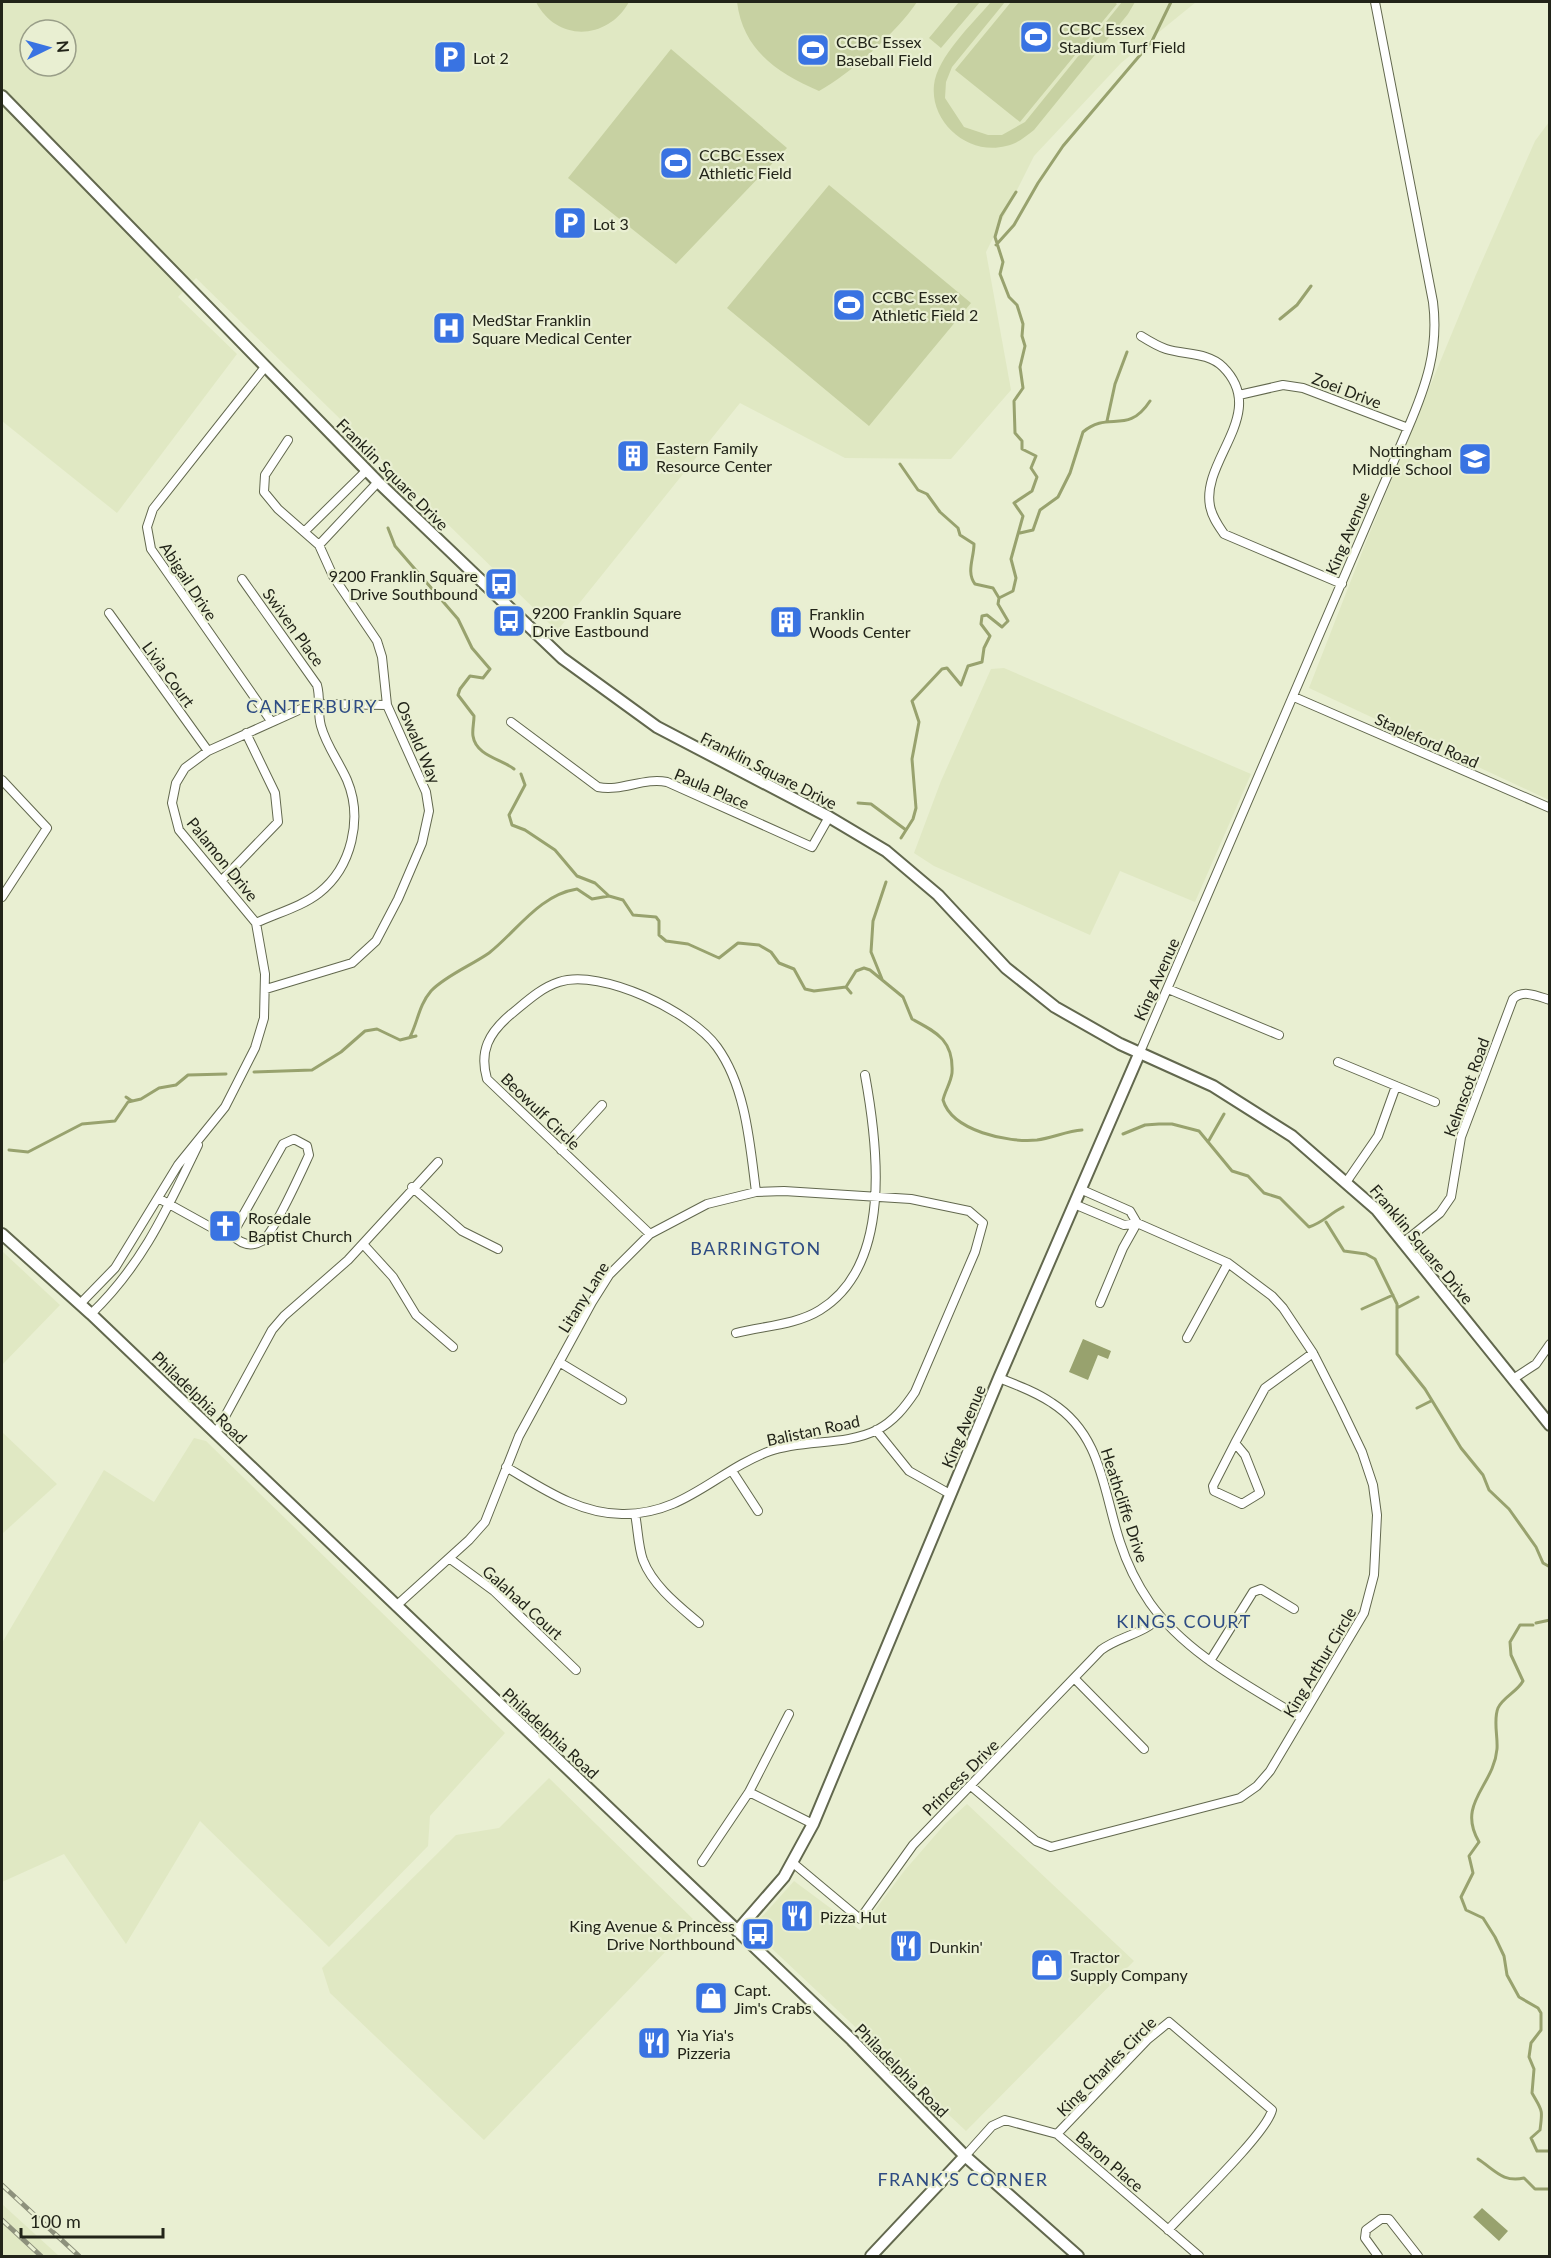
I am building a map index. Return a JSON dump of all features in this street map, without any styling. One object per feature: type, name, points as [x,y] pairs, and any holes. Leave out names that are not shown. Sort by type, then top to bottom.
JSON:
[{"type":"street","name":"King Avenue","points":[[737,1930],[776,1888],[793,1863],[813,1824],[999,1378],[1342,584],[1408,428],[1432,364],[1435,315],[1375,2]]},
{"type":"street","name":"Franklin Square Drive","points":[[2,96],[378,482],[515,614],[581,673],[657,727],[693,748],[829,817],[885,851],[923,881],[1030,989],[1089,1028],[1213,1086],[1263,1115],[1347,1181],[1404,1242],[1550,1425]]},
{"type":"street","points":[[1141,336],[1167,349],[1209,358],[1222,366],[1239,394],[1238,415],[1212,483],[1209,503],[1214,518],[1224,534],[1342,584]]},
{"type":"street","name":"Abigail Drive","points":[[265,367],[153,509],[147,527],[151,549],[167,576],[270,722]]},
{"type":"street","name":"Zoei Drive","points":[[1239,394],[1283,385],[1303,388],[1408,428]]},
{"type":"street","name":"Oswald Way","points":[[266,989],[338,968],[361,955],[383,929],[410,872],[429,820],[428,800],[387,705],[382,657],[377,641],[333,576],[319,545],[267,498],[263,485],[265,475],[288,440]]},
{"type":"street","points":[[304,532],[367,470]]},
{"type":"street","points":[[319,545],[378,482]]},
{"type":"street","name":"Swiven Place","points":[[242,579],[313,677],[321,704],[322,729],[347,780],[354,802],[355,831],[334,877],[326,886],[300,904],[256,923]]},
{"type":"street","name":"Livia Court","points":[[109,613],[208,751]]},
{"type":"street","name":"Stapleford Road","points":[[1294,697],[1550,808]]},
{"type":"street","name":"Palamon Drive","points":[[80,1304],[115,1268],[178,1165],[225,1107],[255,1048],[264,1018],[266,989],[256,923],[192,847],[174,818],[172,803],[176,783],[185,768],[208,751],[301,709],[321,704],[387,705]]},
{"type":"street","name":"Paula Place","points":[[511,723],[598,787],[613,788],[654,781],[667,782],[812,847],[829,817]]},
{"type":"street","points":[[222,880],[278,822],[275,793],[246,733]]},
{"type":"street","points":[[2,780],[47,828],[2,897]]},
{"type":"street","name":"Beowulf Circle","points":[[650,1233],[487,1079],[484,1052],[488,1038],[496,1027],[536,994],[560,982],[584,978],[597,980],[672,1010],[705,1032],[718,1048],[729,1069],[744,1118],[756,1192]]},
{"type":"street","points":[[1168,989],[1278,1035]]},
{"type":"street","name":"Kelmscot Road","points":[[1404,1242],[1440,1213],[1451,1197],[1461,1137],[1513,999],[1520,994],[1527,993],[1550,1000]]},
{"type":"street","points":[[1338,1062],[1435,1102]]},
{"type":"street","points":[[736,1333],[799,1319],[818,1312],[832,1302],[850,1280],[862,1255],[876,1196],[876,1130],[866,1075]]},
{"type":"street","points":[[1347,1181],[1378,1136],[1396,1086]]},
{"type":"street","points":[[561,1150],[602,1105]]},
{"type":"street","name":"Palamon Drive","points":[[91,1314],[134,1268],[169,1205],[204,1133]]},
{"type":"street","points":[[158,1198],[214,1229],[232,1235],[239,1241],[248,1244],[259,1243],[267,1237],[309,1155],[307,1146],[294,1139],[283,1144],[232,1235]]},
{"type":"street","points":[[216,1433],[272,1330],[284,1316],[332,1277],[412,1187],[438,1162]]},
{"type":"street","points":[[412,1187],[462,1231],[498,1249]]},
{"type":"street","name":"King Arthur Circle","points":[[1080,1189],[1130,1211],[1137,1223]]},
{"type":"street","name":"Litany Lane","points":[[396,1606],[485,1522],[519,1436],[559,1362],[609,1275],[650,1233],[707,1204],[756,1192],[876,1196],[949,1205],[969,1211],[983,1223]]},
{"type":"street","name":"King Arthur Circle","points":[[971,1786],[1036,1841],[1045,1846],[1060,1847],[1240,1798],[1262,1780],[1301,1718],[1364,1613],[1374,1575],[1377,1515],[1369,1469],[1313,1353],[1296,1325],[1272,1296],[1228,1263],[1137,1223],[1124,1225],[1074,1204]]},
{"type":"street","name":"Balistan Road","points":[[506,1467],[585,1508],[608,1514],[635,1514],[658,1511],[678,1503],[759,1455],[784,1447],[852,1437],[876,1430],[902,1411],[918,1386],[975,1252],[983,1223]]},
{"type":"street","points":[[1100,1303],[1123,1248],[1137,1223]]},
{"type":"street","name":"Philadelphia Road","points":[[2,1234],[91,1314],[852,2040],[965,2156],[1078,2256]]},
{"type":"street","points":[[363,1244],[393,1277],[416,1315],[453,1347]]},
{"type":"street","points":[[1187,1338],[1228,1263]]},
{"type":"street","points":[[1513,1379],[1536,1364],[1550,1344]]},
{"type":"street","points":[[1236,1443],[1245,1455],[1260,1493],[1242,1504],[1214,1491],[1213,1486],[1265,1388],[1313,1353]]},
{"type":"street","points":[[559,1362],[622,1400]]},
{"type":"street","name":"Heathcliffe Drive","points":[[999,1378],[1054,1404],[1075,1423],[1088,1439],[1097,1457],[1128,1564],[1138,1585],[1160,1616],[1186,1644],[1301,1718]]},
{"type":"street","points":[[876,1430],[909,1471],[950,1494]]},
{"type":"street","points":[[732,1471],[758,1511]]},
{"type":"street","points":[[635,1514],[641,1551],[647,1569],[667,1594],[699,1623]]},
{"type":"street","name":"Galahad Court","points":[[449,1558],[494,1591],[576,1670]]},
{"type":"street","points":[[1210,1661],[1253,1592],[1261,1589],[1294,1609]]},
{"type":"street","name":"Princess Drive","points":[[793,1863],[860,1918],[913,1845],[1074,1679],[1111,1643],[1150,1628],[1160,1616]]},
{"type":"street","points":[[1074,1679],[1144,1749]]},
{"type":"street","points":[[702,1862],[749,1792],[789,1714]]},
{"type":"street","points":[[749,1792],[813,1824]]},
{"type":"street","name":"King Charles Circle","points":[[1057,2134],[1147,2040],[1169,2022],[1197,2044],[1272,2110],[1253,2140],[1168,2230]]},
{"type":"street","name":"Baron Place","points":[[965,2156],[992,2126],[1005,2120],[1057,2134],[1199,2256]]},
{"type":"street","points":[[871,2256],[965,2156]]},
{"type":"street","points":[[1378,2256],[1365,2238],[1366,2230],[1381,2219],[1389,2219],[1418,2256]]},
{"type":"shaded area","points":[[2,2],[1196,2],[1121,63],[1034,156],[986,252],[1011,390],[951,459],[845,458],[740,403],[557,631],[196,278],[178,297],[237,354],[117,513],[2,421]]},
{"type":"shaded area","points":[[536,2],[629,2],[620,15],[609,24],[596,30],[582,32],[556,25]]},
{"type":"shaded area","name":"CCBC Essex Baseball Field","points":[[737,2],[917,2],[898,26],[873,51],[845,74],[819,91],[789,76],[764,58],[746,34]]},
{"type":"shaded area","points":[[959,2],[980,2],[941,48],[929,38]]},
{"type":"shaded area","points":[[991,2],[1005,2],[952,67],[946,82],[945,98],[964,127],[988,135],[1002,135],[1025,122],[1122,2],[1135,2],[1128,14],[1034,130],[1014,144],[992,148],[966,141],[955,133],[945,124],[934,99],[934,85],[942,63],[966,30]]},
{"type":"shaded area","name":"CCBC Essex Stadium Turf Field","points":[[1011,2],[1114,2],[1117,4],[1020,122],[955,70]]},
{"type":"shaded area","name":"CCBC Essex Athletic Field","points":[[671,49],[787,148],[676,264],[568,178]]},
{"type":"shaded area","name":"Nottingham Middle School","points":[[1549,122],[1549,800],[1309,688],[1366,542],[1475,277],[1535,141]]},
{"type":"shaded area","name":"CCBC Essex Athletic Field 2","points":[[829,185],[971,303],[869,426],[727,308]]},
{"type":"shaded area","points":[[1004,668],[1251,774],[1195,902],[1120,871],[1090,935],[934,866],[914,853],[941,781],[991,669]]},
{"type":"shaded area","points":[[2,1251],[60,1305],[2,1365]]},
{"type":"shaded area","points":[[1083,1339],[1111,1351],[1108,1359],[1098,1355],[1088,1380],[1069,1372]]},
{"type":"shaded area","points":[[2,1432],[57,1484],[2,1534]]},
{"type":"shaded area","points":[[194,1438],[206,1441],[505,1733],[430,1816],[428,1846],[329,1947],[200,1821],[126,1944],[64,1854],[2,1882],[2,1643],[104,1470],[154,1502]]},
{"type":"shaded area","points":[[549,1778],[695,1921],[484,2140],[330,1993],[322,1968],[456,1835],[499,1828]]},
{"type":"shaded area","points":[[967,1804],[1134,1961],[966,2131],[751,1929],[794,1881],[860,1930],[905,1870],[945,1824]]},
{"type":"shaded area","points":[[2,2204],[59,2256],[2,2256]]},
{"type":"shaded area","points":[[1482,2208],[1508,2231],[1499,2241],[1473,2217]]},
{"type":"waterway","points":[[996,245],[1014,225],[1063,146],[1152,41],[1171,2]]},
{"type":"waterway","points":[[999,598],[1013,591],[1016,578],[1011,559],[1023,516],[1014,503],[1032,491],[1037,477],[1031,468],[1036,456],[1022,449],[1022,441],[1015,433],[1014,401],[1023,388],[1020,367],[1025,346],[1022,336],[1023,324],[1017,305],[1009,297],[1000,274],[1003,262],[995,237],[1001,216],[1016,192]]},
{"type":"waterway","points":[[1280,319],[1297,305],[1311,286]]},
{"type":"waterway","points":[[1107,421],[1115,384],[1127,352]]},
{"type":"waterway","points":[[1020,533],[1033,530],[1040,510],[1058,497],[1070,473],[1083,432],[1101,423],[1133,418],[1150,401]]},
{"type":"waterway","points":[[900,464],[918,490],[927,494],[940,512],[958,528],[960,535],[974,544],[972,579],[975,584],[993,588],[999,598],[998,604],[1008,621],[1002,627],[987,615],[982,616],[981,624],[990,636],[984,648],[982,662],[968,666],[961,685],[947,668],[942,669],[912,701],[919,722],[912,759],[916,808],[913,819],[901,838]]},
{"type":"waterway","points":[[388,528],[395,546],[458,619],[472,648],[490,669],[483,678],[470,676],[458,695],[474,716],[475,743],[484,753],[514,769]]},
{"type":"waterway","points":[[521,774],[525,785],[509,815],[512,825],[525,830],[555,850],[577,876],[595,883],[609,896]]},
{"type":"waterway","points":[[858,803],[871,804],[906,830]]},
{"type":"waterway","points":[[882,979],[871,952],[873,921],[886,882]]},
{"type":"waterway","points":[[410,1037],[431,991],[489,953],[529,915],[551,898],[577,889],[592,899],[609,896],[623,900],[633,915],[656,917],[659,921],[659,935],[666,941],[688,944],[719,958],[738,943],[759,945],[771,952],[779,963],[794,969],[805,989],[814,991],[846,987]]},
{"type":"waterway","points":[[846,987],[856,971],[864,968],[870,970],[903,997],[912,1019],[942,1038],[950,1052],[952,1062],[952,1073],[943,1100],[948,1111],[957,1120],[982,1133],[1011,1139],[1037,1140],[1082,1130]]},
{"type":"waterway","points":[[846,987],[851,993]]},
{"type":"waterway","points":[[254,1072],[312,1070],[341,1052],[365,1031],[377,1029],[400,1040],[416,1036]]},
{"type":"waterway","points":[[9,1150],[28,1152],[82,1124],[115,1121],[128,1102],[141,1099],[159,1088],[176,1085],[188,1075],[226,1074]]},
{"type":"waterway","points":[[126,1097],[132,1101]]},
{"type":"waterway","points":[[1208,1142],[1224,1114]]},
{"type":"waterway","points":[[1123,1134],[1145,1125],[1159,1124],[1172,1124],[1199,1131],[1232,1171],[1248,1176],[1264,1193],[1280,1198],[1309,1227],[1343,1207]]},
{"type":"waterway","points":[[1326,1222],[1344,1251],[1366,1254],[1375,1259],[1397,1304],[1397,1354],[1425,1389],[1461,1448],[1483,1475],[1489,1490],[1509,1509],[1536,1547],[1543,1563],[1550,1567]]},
{"type":"waterway","points":[[1362,1309],[1393,1295]]},
{"type":"waterway","points":[[1397,1308],[1418,1297]]},
{"type":"waterway","points":[[1417,1408],[1431,1401]]},
{"type":"waterway","points":[[1536,1623],[1550,1620]]},
{"type":"waterway","points":[[1533,1625],[1520,1625],[1510,1642],[1511,1655],[1523,1681],[1498,1708],[1497,1749],[1494,1762],[1478,1795],[1472,1816],[1473,1828],[1479,1842],[1469,1856],[1473,1873],[1461,1897],[1466,1910],[1483,1918],[1495,1937],[1504,1956],[1507,1975],[1519,1997],[1538,2008],[1541,2013],[1541,2030],[1531,2043],[1529,2057],[1534,2069],[1532,2093],[1541,2113],[1540,2130],[1531,2138],[1537,2151],[1550,2151]]},
{"type":"waterway","points":[[1478,2159],[1505,2177],[1524,2178],[1535,2189],[1550,2189]]},
{"type":"railway","points":[[2,2185],[79,2256]]},
{"type":"railway","points":[[2,2220],[41,2256]]},
{"type":"place","name":"CCBC Essex Stadium Turf Field","points":[[1036,37]]},
{"type":"place","name":"CCBC Essex Baseball Field","points":[[813,50]]},
{"type":"place","name":"Lot 2","points":[[450,57]]},
{"type":"place","name":"CCBC Essex Athletic Field","points":[[676,163]]},
{"type":"place","name":"Lot 3","points":[[570,223]]},
{"type":"place","name":"CCBC Essex Athletic Field 2","points":[[849,305]]},
{"type":"place","name":"MedStar Franklin Square Medical Center","points":[[449,328]]},
{"type":"place","name":"Eastern Family Resource Center","points":[[633,456]]},
{"type":"place","name":"Nottingham Middle School","points":[[1475,459]]},
{"type":"place","name":"9200 Franklin Square Drive Southbound","points":[[501,584]]},
{"type":"place","name":"9200 Franklin Square Drive Eastbound","points":[[509,621]]},
{"type":"place","name":"Franklin Woods Center","points":[[786,622]]},
{"type":"place","name":"Rosedale Baptist Church","points":[[225,1226]]},
{"type":"place","name":"Pizza Hut","points":[[797,1916]]},
{"type":"place","name":"King Avenue & Princess Drive Northbound","points":[[758,1934]]},
{"type":"place","name":"Dunkin'","points":[[906,1946]]},
{"type":"place","name":"Tractor Supply Company","points":[[1047,1965]]},
{"type":"place","name":"Capt. Jim's Crabs","points":[[711,1998]]},
{"type":"place","name":"Yia Yia's Pizzeria","points":[[654,2043]]},
{"type":"district","name":"CANTERBURY","points":[[312,706]]},
{"type":"district","name":"BARRINGTON","points":[[756,1248]]},
{"type":"district","name":"KINGS COURT","points":[[1184,1621]]},
{"type":"district","name":"FRANK'S CORNER","points":[[963,2179]]}]
